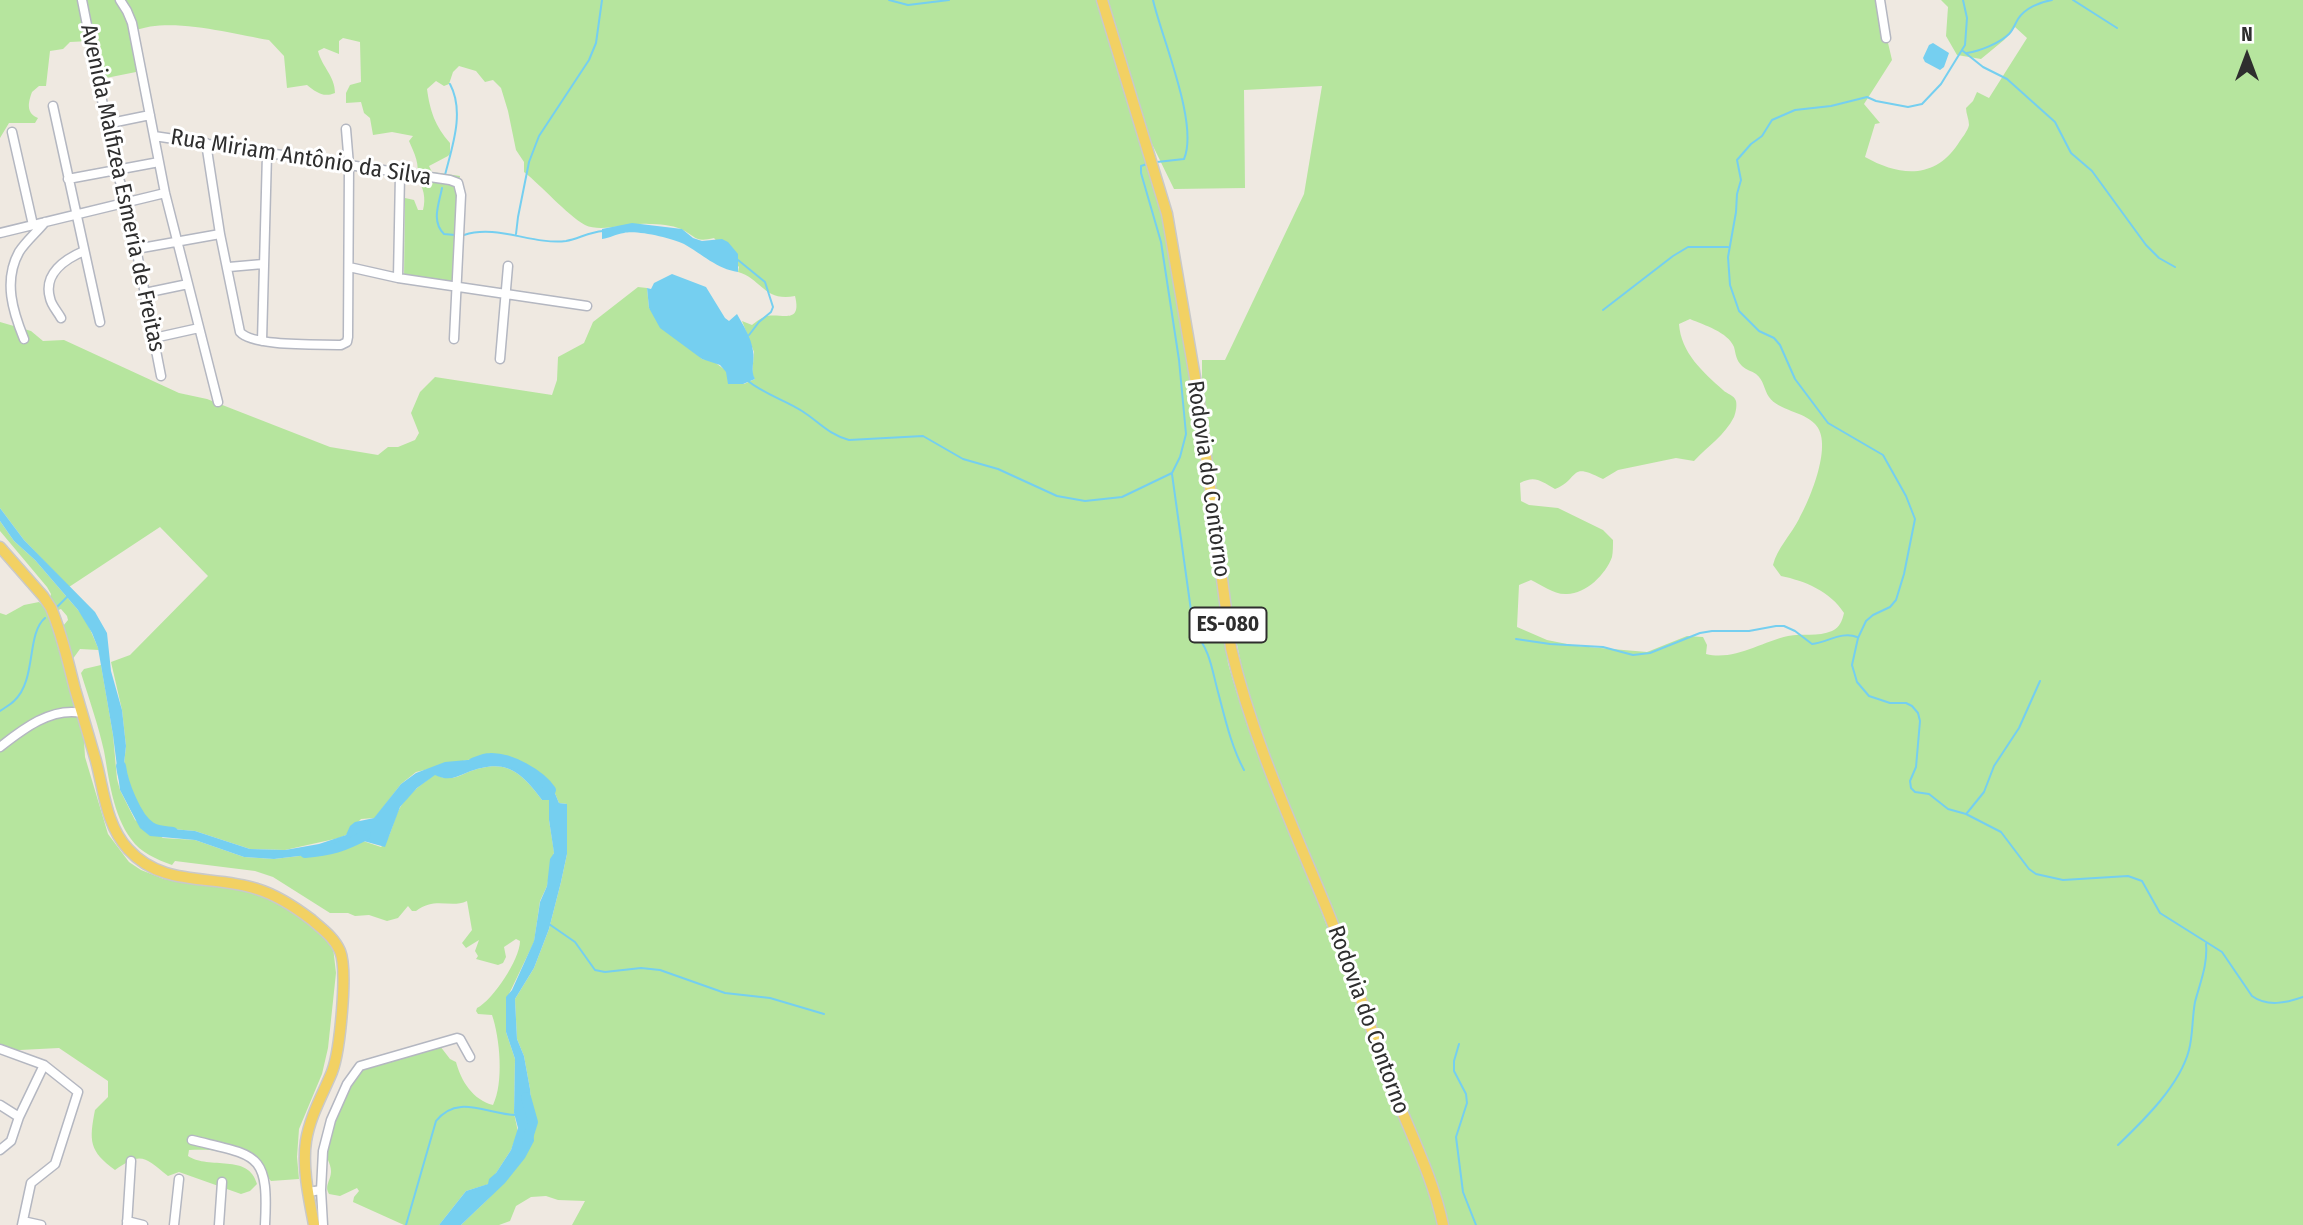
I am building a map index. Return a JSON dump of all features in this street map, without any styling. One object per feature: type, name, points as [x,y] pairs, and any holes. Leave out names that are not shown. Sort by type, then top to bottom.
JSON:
[{"type":"main road","name":"Rodovia do Contorno","points":[[1102,0],[1167,214],[1192,354],[1238,680],[1254,729],[1359,990],[1385,1068],[1435,1195],[1443,1225]]},
{"type":"main road","points":[[0,547],[51,608],[110,818],[119,836],[136,858],[169,875],[245,886],[276,897],[301,911],[330,936],[341,953],[344,977],[337,1050],[333,1069],[308,1133],[305,1157],[314,1225]]},
{"type":"street","name":"Avenida Malfizea Esmeria de Freitas","points":[[82,0],[116,170],[127,202],[161,376]]},
{"type":"street","points":[[120,0],[132,23],[165,193],[218,402]]},
{"type":"street","points":[[1880,0],[1886,38]]},
{"type":"street","points":[[53,106],[100,322]]},
{"type":"street","points":[[106,124],[150,115]]},
{"type":"street","points":[[206,143],[220,234],[229,267],[240,332],[245,337],[262,341],[341,345],[347,342],[349,267],[349,165],[346,129]]},
{"type":"street","points":[[12,132],[33,225]]},
{"type":"street","name":"Rua Miriam Antônio da Silva","points":[[154,136],[450,180],[461,187],[454,339]]},
{"type":"street","points":[[262,341],[267,153]]},
{"type":"street","points":[[68,179],[159,162]]},
{"type":"street","points":[[398,278],[400,174]]},
{"type":"street","points":[[0,233],[165,193]]},
{"type":"street","points":[[24,339],[11,302],[11,283],[19,252],[45,222]]},
{"type":"street","points":[[136,249],[220,234]]},
{"type":"street","points":[[61,318],[50,299],[51,279],[60,264],[84,251]]},
{"type":"street","points":[[229,267],[263,264]]},
{"type":"street","points":[[500,359],[508,266]]},
{"type":"street","points":[[349,267],[398,278],[587,306]]},
{"type":"street","points":[[145,293],[188,284]]},
{"type":"street","points":[[154,338],[199,328]]},
{"type":"street","points":[[0,747],[39,720],[70,711],[82,713]]},
{"type":"street","points":[[323,1225],[323,1151],[331,1120],[347,1084],[360,1066],[457,1038],[470,1057]]},
{"type":"street","points":[[0,1049],[44,1065],[78,1091],[55,1164],[31,1183],[22,1223],[41,1225]]},
{"type":"street","points":[[0,1150],[11,1141],[19,1116],[44,1065]]},
{"type":"street","points":[[0,1105],[19,1116]]},
{"type":"street","points":[[192,1140],[244,1153],[255,1160],[265,1182],[265,1225]]},
{"type":"street","points":[[131,1161],[127,1223],[143,1225]]},
{"type":"street","points":[[174,1225],[179,1179]]},
{"type":"street","points":[[219,1225],[222,1182]]},
{"type":"street","points":[[308,1192],[321,1190]]},
{"type":"green space","points":[[0,0],[1097,0],[1162,204],[1178,287],[1228,663],[1259,756],[1420,1167],[1439,1225],[572,1225],[585,1201],[558,1200],[546,1196],[531,1197],[516,1206],[510,1221],[499,1225],[461,1225],[488,1199],[533,1141],[530,1089],[524,1056],[517,1039],[515,999],[534,968],[549,929],[567,854],[567,804],[559,803],[552,786],[515,762],[495,758],[467,760],[416,772],[401,784],[375,818],[361,819],[346,835],[339,838],[285,850],[250,849],[195,831],[153,830],[146,827],[124,784],[126,746],[122,710],[111,662],[130,655],[208,576],[160,527],[69,587],[24,540],[0,508],[0,322],[31,331],[43,341],[64,340],[179,393],[207,399],[330,447],[378,455],[388,447],[398,447],[415,440],[419,433],[411,413],[420,392],[435,377],[552,395],[557,380],[558,357],[584,343],[593,322],[638,287],[647,288],[649,308],[702,359],[713,361],[744,384],[755,379],[752,375],[754,352],[742,321],[752,325],[767,316],[789,316],[796,311],[795,296],[776,296],[738,272],[739,267],[714,238],[699,239],[681,229],[665,225],[599,228],[585,225],[524,172],[524,162],[516,150],[501,88],[493,80],[485,82],[476,71],[459,66],[453,72],[449,84],[444,86],[436,81],[427,89],[434,118],[450,143],[450,154],[429,166],[432,172],[460,176],[457,190],[454,286],[404,279],[405,198],[414,200],[418,210],[423,210],[424,202],[423,189],[416,179],[416,159],[409,141],[413,136],[392,132],[373,135],[370,118],[364,113],[361,102],[346,103],[346,93],[350,85],[361,82],[360,42],[343,38],[339,41],[339,54],[324,48],[318,51],[334,87],[335,93],[327,95],[307,85],[287,88],[284,56],[269,40],[183,26],[148,27],[134,31],[141,71],[96,80],[90,41],[70,42],[63,49],[50,51],[46,86],[39,86],[32,92],[29,107],[31,113],[38,118],[35,123],[9,123],[0,138]]},
{"type":"green space","points":[[1108,0],[1878,0],[1892,60],[1864,104],[1880,123],[1875,124],[1865,157],[1890,168],[1915,171],[1927,169],[1949,156],[1968,127],[1966,108],[1977,92],[1989,98],[2027,38],[2015,27],[1981,59],[1957,55],[1946,36],[1948,7],[1941,0],[2303,0],[2303,1225],[1449,1225],[1429,1166],[1249,701],[1232,621],[1202,385],[1202,360],[1225,360],[1304,194],[1322,86],[1244,90],[1245,188],[1174,189],[1151,142]],"holes":[[[1690,319],[1727,337],[1740,364],[1759,376],[1773,402],[1804,416],[1815,424],[1820,433],[1821,457],[1814,485],[1799,519],[1773,565],[1781,576],[1808,584],[1832,599],[1844,613],[1840,623],[1827,633],[1788,636],[1727,655],[1706,654],[1707,645],[1703,637],[1687,636],[1647,652],[1577,646],[1547,640],[1517,627],[1519,585],[1531,580],[1557,593],[1581,591],[1605,570],[1612,557],[1613,546],[1613,540],[1603,530],[1558,508],[1529,505],[1521,501],[1520,483],[1534,479],[1555,489],[1579,471],[1603,479],[1618,470],[1676,458],[1694,461],[1721,435],[1734,417],[1735,399],[1701,369],[1684,344],[1679,324]]]},
{"type":"green space","points":[[0,521],[14,541],[35,560],[86,620],[99,650],[80,649],[72,660],[63,626],[68,620],[67,616],[61,609],[56,611],[49,600],[51,594],[47,587],[0,531]]},
{"type":"green space","points":[[39,602],[48,612],[56,629],[84,740],[85,757],[108,834],[129,862],[164,879],[246,888],[281,900],[322,934],[333,947],[336,973],[328,1048],[322,1074],[299,1129],[299,1179],[271,1181],[254,1164],[234,1155],[212,1150],[189,1150],[188,1156],[207,1162],[237,1165],[253,1174],[257,1184],[250,1191],[241,1194],[179,1172],[168,1176],[143,1159],[131,1160],[115,1170],[100,1157],[92,1138],[95,1110],[108,1097],[108,1081],[59,1048],[0,1051],[0,613],[6,615],[24,605]]},
{"type":"green space","points":[[101,665],[120,790],[135,820],[163,838],[195,840],[244,857],[274,859],[316,854],[350,841],[360,840],[381,847],[388,838],[404,801],[435,774],[451,778],[491,767],[510,769],[526,781],[542,800],[549,799],[554,852],[547,886],[540,901],[534,942],[509,994],[506,1032],[515,1059],[514,1113],[518,1132],[511,1150],[489,1184],[466,1191],[439,1225],[404,1225],[353,1202],[359,1191],[357,1188],[340,1196],[329,1194],[327,1188],[331,1171],[326,1148],[339,1106],[355,1077],[376,1063],[399,1056],[440,1046],[450,1059],[456,1062],[469,1089],[479,1099],[493,1105],[500,1073],[497,1036],[492,1015],[478,1014],[476,1011],[505,978],[516,958],[520,941],[516,939],[504,947],[506,957],[503,963],[498,965],[476,959],[478,956],[475,951],[479,940],[466,948],[462,943],[472,930],[467,901],[430,904],[416,911],[412,911],[408,906],[398,918],[387,921],[369,915],[330,913],[273,877],[255,871],[175,861],[172,865],[144,852],[131,839],[116,808],[102,741],[81,673],[84,669]]},
{"type":"water","points":[[1933,43],[1949,53],[1944,67],[1940,70],[1925,62],[1923,58],[1929,45]]},
{"type":"water","points":[[632,223],[682,229],[702,241],[722,239],[738,254],[738,272],[716,264],[684,244],[663,237],[630,232],[602,239],[602,229]]},
{"type":"water","points":[[672,274],[706,287],[729,321],[737,314],[752,346],[755,379],[743,384],[728,384],[726,372],[720,365],[702,359],[660,328],[649,308],[647,288],[651,289],[654,283]]},
{"type":"water","points":[[0,508],[24,540],[95,612],[107,633],[111,671],[122,710],[126,746],[124,784],[146,827],[153,830],[195,831],[250,849],[285,850],[319,844],[346,835],[355,822],[374,818],[401,784],[416,773],[445,762],[467,760],[509,759],[552,786],[559,803],[567,804],[567,854],[549,929],[534,968],[515,999],[517,1039],[524,1056],[530,1089],[534,1141],[525,1158],[505,1183],[461,1225],[439,1225],[466,1191],[488,1184],[511,1150],[518,1128],[514,1113],[515,1059],[506,1032],[506,997],[512,990],[534,941],[540,902],[547,886],[550,859],[554,853],[549,800],[542,800],[526,781],[510,769],[491,767],[451,778],[435,775],[417,788],[400,807],[385,847],[360,840],[350,841],[316,854],[274,859],[244,857],[195,840],[150,836],[140,828],[120,790],[98,648],[92,633],[78,610],[35,560],[14,541],[0,521]]},
{"type":"waterway","points":[[516,234],[529,162],[539,136],[589,60],[596,43],[602,0]]},
{"type":"waterway","points":[[889,0],[908,5],[949,0]]},
{"type":"waterway","points":[[1153,0],[1178,81],[1187,125],[1184,159],[1157,162]]},
{"type":"waterway","points":[[1963,0],[1967,18],[1965,45],[1941,84],[1922,104],[1908,107],[1867,97],[1831,106],[1795,110],[1772,120],[1762,136],[1737,160],[1741,180],[1728,257],[1730,285],[1739,311],[1759,331],[1774,338],[1780,345],[1795,379],[1828,423],[1883,455],[1906,496],[1915,519],[1896,600],[1890,607],[1866,621],[1858,638],[1852,665],[1857,682],[1869,696],[1890,703],[1906,703],[1918,713],[1920,721],[1916,767],[1910,781],[1915,792],[1929,794],[1948,809],[1966,814],[2001,832],[2029,869],[2036,874],[2063,880],[2128,876],[2142,881],[2160,913],[2222,952],[2252,996],[2264,1002],[2277,1003],[2303,997]]},
{"type":"waterway","points":[[1967,53],[2000,40],[2010,32],[2025,12],[2052,0]]},
{"type":"waterway","points":[[2073,0],[2117,28]]},
{"type":"waterway","points":[[1963,51],[1983,67],[2007,79],[2055,122],[2071,153],[2092,171],[2146,245],[2159,258],[2175,267]]},
{"type":"waterway","points":[[445,175],[457,118],[457,106],[450,84]]},
{"type":"waterway","points":[[748,381],[802,411],[842,438],[849,440],[923,436],[963,459],[998,469],[1057,496],[1085,501],[1122,497],[1172,473],[1180,457],[1186,434],[1179,360],[1161,242],[1141,173],[1141,166],[1147,164]]},
{"type":"waterway","points":[[442,188],[437,212],[438,224],[444,234],[455,235]]},
{"type":"waterway","points":[[464,235],[489,232],[566,241],[603,231]]},
{"type":"waterway","points":[[1603,310],[1688,247],[1728,247]]},
{"type":"waterway","points":[[738,260],[765,282],[773,307],[749,335]]},
{"type":"waterway","points":[[1172,474],[1194,632],[1204,645],[1210,660],[1229,732],[1244,770]]},
{"type":"waterway","points":[[57,607],[68,596]]},
{"type":"waterway","points":[[0,711],[21,692],[29,670],[35,635],[45,618]]},
{"type":"waterway","points":[[1516,639],[1603,647],[1633,655],[1650,653],[1700,633],[1712,631],[1749,631],[1784,626],[1812,644],[1840,636],[1857,637]]},
{"type":"waterway","points":[[1967,813],[1984,792],[1994,766],[2019,728],[2040,681]]},
{"type":"waterway","points":[[473,763],[488,758],[515,763],[532,773],[551,790]]},
{"type":"waterway","points":[[121,766],[127,790],[140,816],[153,828],[173,832]]},
{"type":"waterway","points":[[305,853],[337,848],[366,835]]},
{"type":"waterway","points":[[549,924],[575,942],[595,970],[660,970],[725,993],[770,998],[824,1014]]},
{"type":"waterway","points":[[2118,1145],[2160,1101],[2184,1063],[2190,1044],[2195,1002],[2205,966],[2206,944]]},
{"type":"waterway","points":[[1459,1044],[1454,1071],[1466,1094],[1467,1103],[1456,1137],[1463,1192],[1476,1225]]},
{"type":"waterway","points":[[526,1097],[533,1122],[527,1141]]},
{"type":"waterway","points":[[406,1225],[436,1121],[454,1108],[464,1107],[516,1115]]}]
